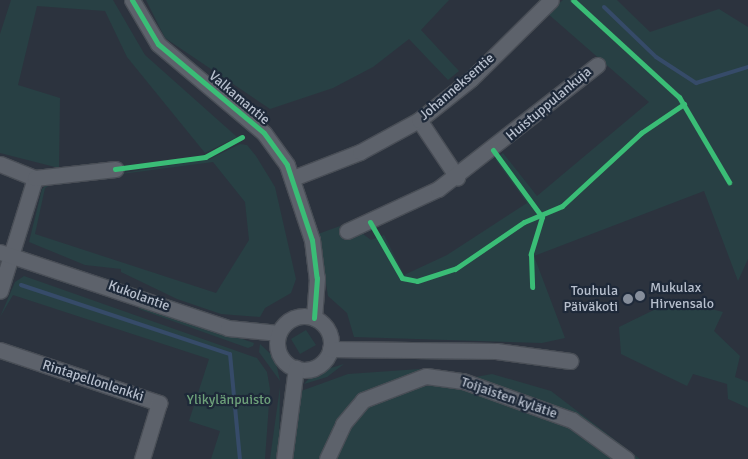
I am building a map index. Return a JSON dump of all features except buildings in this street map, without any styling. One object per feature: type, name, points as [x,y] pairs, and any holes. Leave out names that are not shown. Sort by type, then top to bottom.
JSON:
[{"type":"street","name":"Valkamantie","points":[[132,0],[158,44],[264,133],[293,178],[316,260],[314,318]]},
{"type":"street","name":"Johanneksentie","points":[[293,178],[360,152],[419,120],[471,79],[551,0]]},
{"type":"street","name":"Huistuppulankuja","points":[[347,231],[415,202],[457,176],[596,65]]},
{"type":"street","points":[[419,120],[457,176]]},
{"type":"street","points":[[0,164],[34,178],[115,169]]},
{"type":"street","points":[[0,291],[6,253],[34,178]]},
{"type":"street","name":"Kukolantie","points":[[6,253],[228,328],[279,333]]},
{"type":"street","points":[[293,318],[314,318],[328,330],[330,350],[317,366],[296,368],[278,351],[279,333],[293,318]]},
{"type":"street","name":"Rintapellonlenkki","points":[[0,350],[159,403],[142,459]]},
{"type":"street","points":[[330,350],[496,351],[570,361]]},
{"type":"street","points":[[284,459],[296,368]]},
{"type":"street","name":"Toijaisten kylätie","points":[[327,459],[343,424],[363,400],[426,376],[464,381],[572,420],[626,459]]},
{"type":"green space","points":[[11,0],[113,0],[145,55],[237,137],[205,153],[127,57],[105,11],[37,6],[18,85],[60,98],[59,168],[0,153],[0,34]]},
{"type":"green space","points":[[146,0],[449,0],[421,30],[459,71],[448,80],[409,39],[373,67],[333,88],[270,109],[165,38]]},
{"type":"green space","points":[[563,0],[617,0],[650,32],[719,9],[748,27],[748,259],[738,281],[704,191],[534,256],[565,338],[542,343],[354,337],[347,313],[328,296],[318,234],[340,226],[344,240],[363,234],[371,240],[384,235],[404,275],[447,255],[527,203],[495,159],[503,153],[537,196],[649,102],[547,13]]},
{"type":"green space","points":[[240,144],[247,145],[256,156],[275,187],[296,279],[291,293],[265,308],[260,317],[221,314],[177,299],[121,272],[121,269],[85,265],[29,242],[42,189],[47,184],[53,183],[45,188],[35,234],[216,293],[249,240],[245,202],[213,162],[84,179],[210,159]]},
{"type":"green space","name":"Ylikylänpuisto","points":[[24,276],[257,358],[267,372],[270,389],[265,459],[211,459],[220,431],[189,421],[209,359],[13,295],[0,317],[15,282]]},
{"type":"green space","points":[[140,304],[254,343],[253,346],[248,348],[139,309]]},
{"type":"green space","points":[[666,304],[692,304],[723,312],[714,331],[740,356],[735,377],[748,382],[748,408],[728,399],[727,384],[693,374],[687,386],[621,354],[619,327]]},
{"type":"green space","points":[[306,330],[316,345],[300,354],[291,339]]},
{"type":"green space","points":[[260,344],[275,358],[280,381],[259,352]]},
{"type":"green space","points":[[344,364],[327,377],[304,384],[314,373]]},
{"type":"green space","points":[[420,369],[419,376],[374,389],[324,459],[292,459],[301,391],[348,374]]},
{"type":"green space","points":[[492,374],[551,391],[640,459],[333,459],[357,413],[378,395]]},
{"type":"green space","points":[[280,387],[279,443],[276,459],[270,459]]},
{"type":"waterway","points":[[604,7],[656,57],[696,83],[748,67]]},
{"type":"waterway","points":[[21,285],[230,354],[240,459]]},
{"type":"cycle path","points":[[132,0],[158,44],[264,133],[287,165],[312,240],[317,278],[314,318]]},
{"type":"cycle path","points":[[573,0],[679,97],[729,182]]},
{"type":"cycle path","points":[[370,222],[402,278],[417,281],[455,269],[524,222],[562,206],[641,133],[684,104]]},
{"type":"cycle path","points":[[115,169],[205,157],[242,137]]},
{"type":"cycle path","points":[[493,150],[542,217],[531,254],[532,287]]},
{"type":"place","name":"Mukulax Hirvensalo","points":[[640,296]]},
{"type":"place","name":"Touhula Päiväkoti","points":[[628,299]]}]
